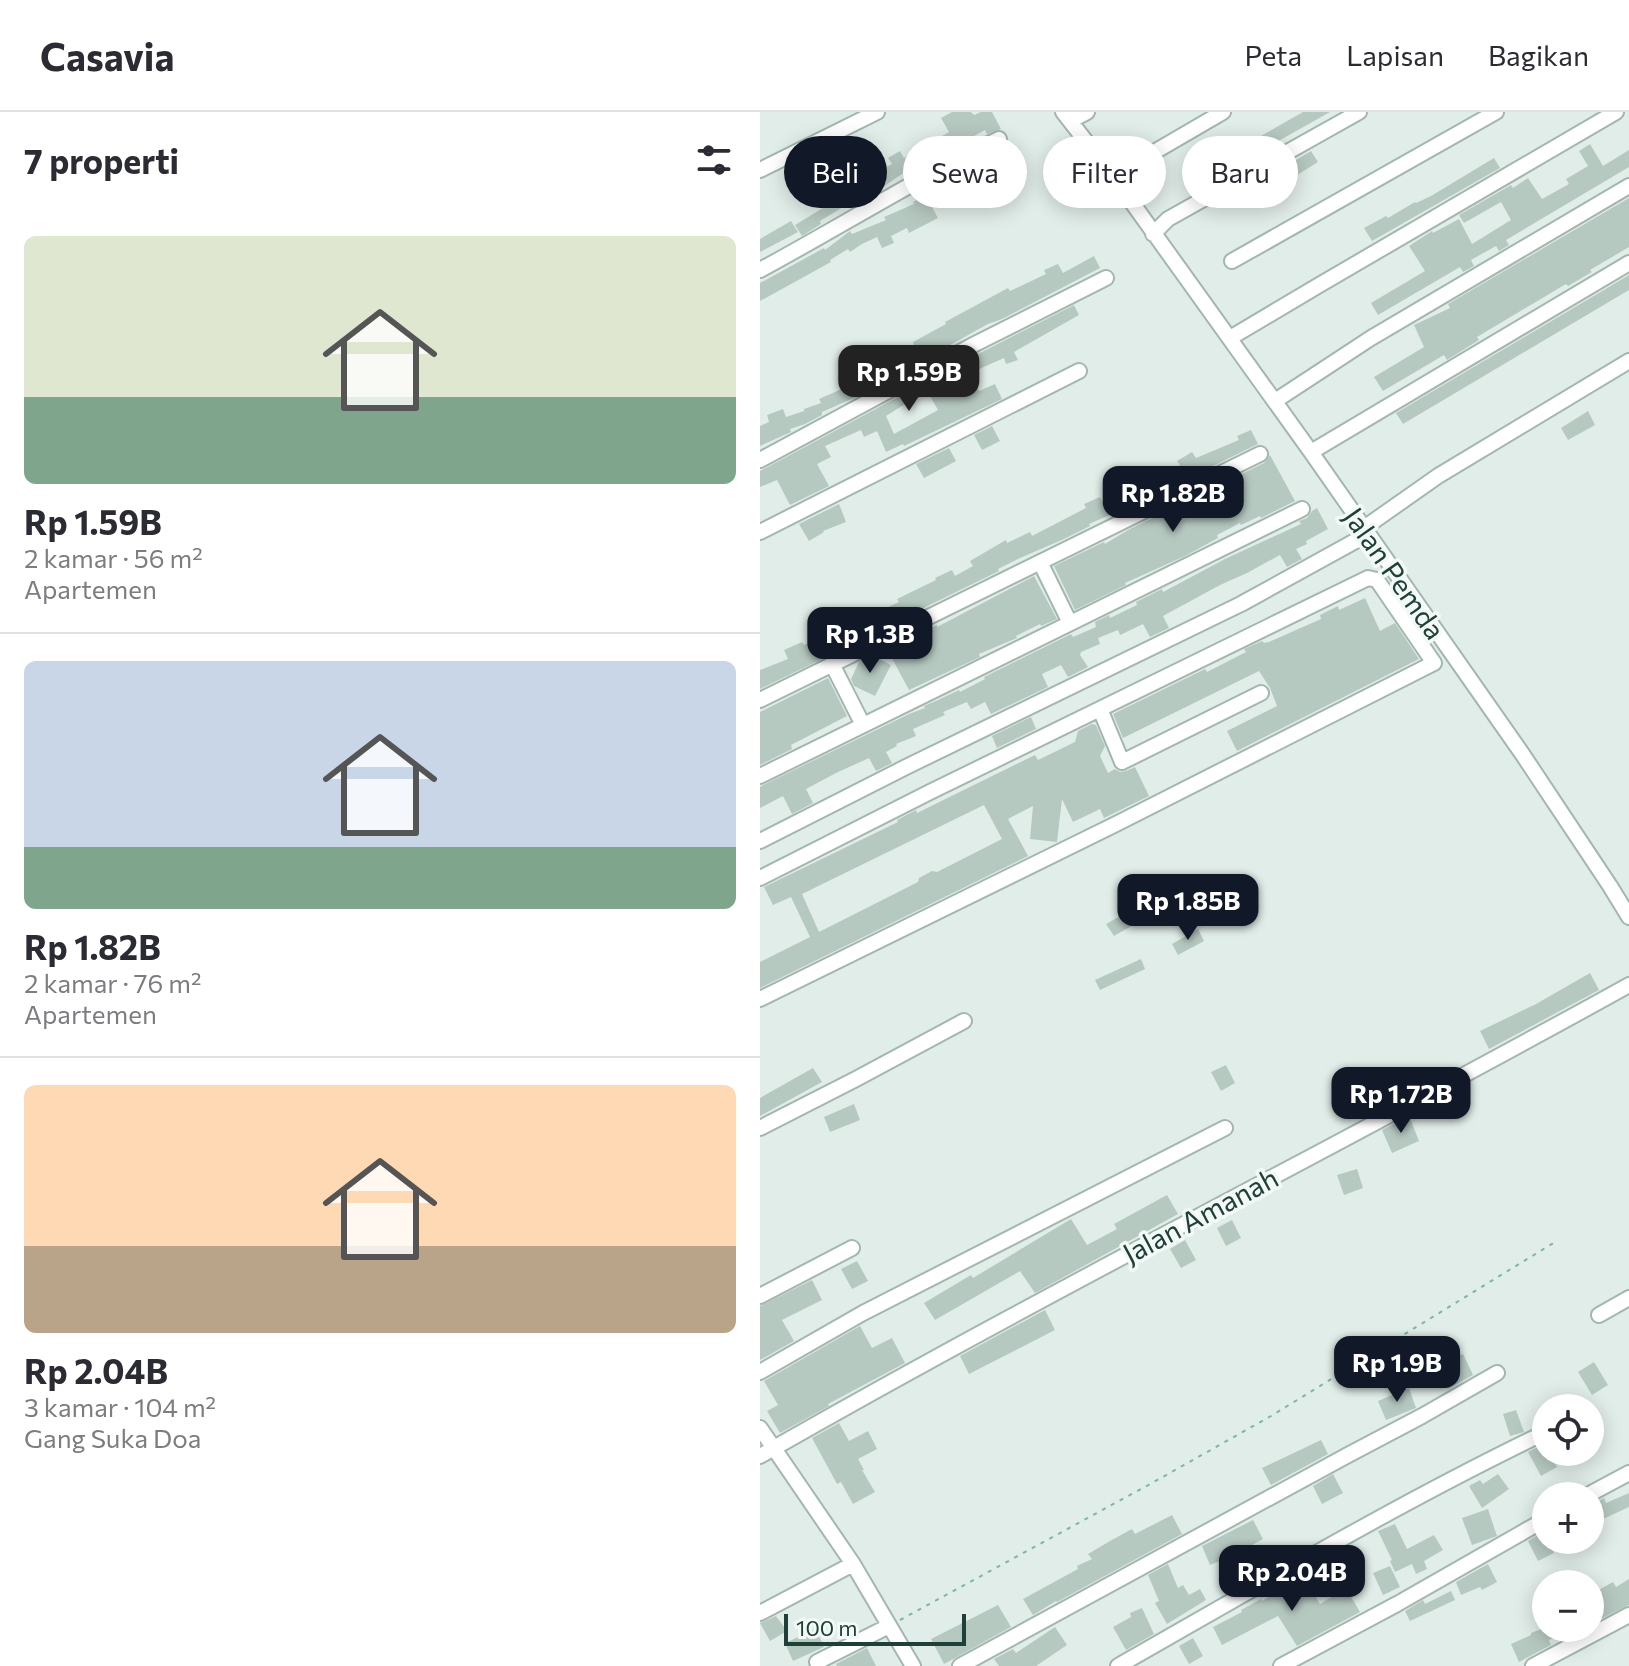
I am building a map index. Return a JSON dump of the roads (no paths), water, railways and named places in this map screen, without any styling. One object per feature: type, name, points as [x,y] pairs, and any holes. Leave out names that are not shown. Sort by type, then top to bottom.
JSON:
[{"type":"street","points":[[760,170],[877,112]]},
{"type":"street","points":[[1067,117],[1087,112]]},
{"type":"street","points":[[1166,145],[1223,112]]},
{"type":"street","points":[[1153,234],[1168,219],[1359,112]]},
{"type":"street","points":[[1232,261],[1496,112]]},
{"type":"street","points":[[1230,338],[1616,112]]},
{"type":"street","name":"Jalan Pemda","points":[[1067,117],[1082,136]]},
{"type":"street","points":[[1275,401],[1371,338],[1629,186]]},
{"type":"street","points":[[760,270],[903,190]]},
{"type":"street","name":"Jalan Pemda","points":[[1135,208],[1275,401],[1523,755],[1629,917]]},
{"type":"street","points":[[1311,452],[1629,263]]},
{"type":"street","points":[[760,460],[975,344],[1106,278]]},
{"type":"street","points":[[760,841],[1241,604],[1366,531],[1438,476],[1629,361]]},
{"type":"street","points":[[760,532],[1079,371]]},
{"type":"street","points":[[760,700],[1260,454]]},
{"type":"street","points":[[760,776],[1302,509]]},
{"type":"street","points":[[1040,562],[1070,623]]},
{"type":"street","points":[[760,878],[1368,578],[1377,580],[1434,663],[760,999]]},
{"type":"street","points":[[832,664],[863,725]]},
{"type":"street","points":[[1100,709],[1122,762],[1261,693]]},
{"type":"street","name":"Jalan Amanah","points":[[767,1452],[998,1323],[1629,985]]},
{"type":"street","points":[[760,1128],[964,1021]]},
{"type":"street","points":[[760,1372],[863,1313],[1225,1128]]},
{"type":"street","points":[[760,1296],[852,1248]]},
{"type":"street","points":[[1599,1315],[1629,1298]]},
{"type":"street","points":[[960,1666],[1497,1373]]},
{"type":"street","points":[[760,1428],[767,1452],[853,1564],[913,1666]]},
{"type":"street","points":[[1118,1666],[1322,1550],[1532,1439]]},
{"type":"street","points":[[1604,1486],[1629,1473]]},
{"type":"street","points":[[1281,1666],[1532,1527]]},
{"type":"street","points":[[760,1613],[853,1564]]},
{"type":"street","points":[[1533,1666],[1629,1615]]},
{"type":"street","points":[[817,1662],[889,1626]]}]
